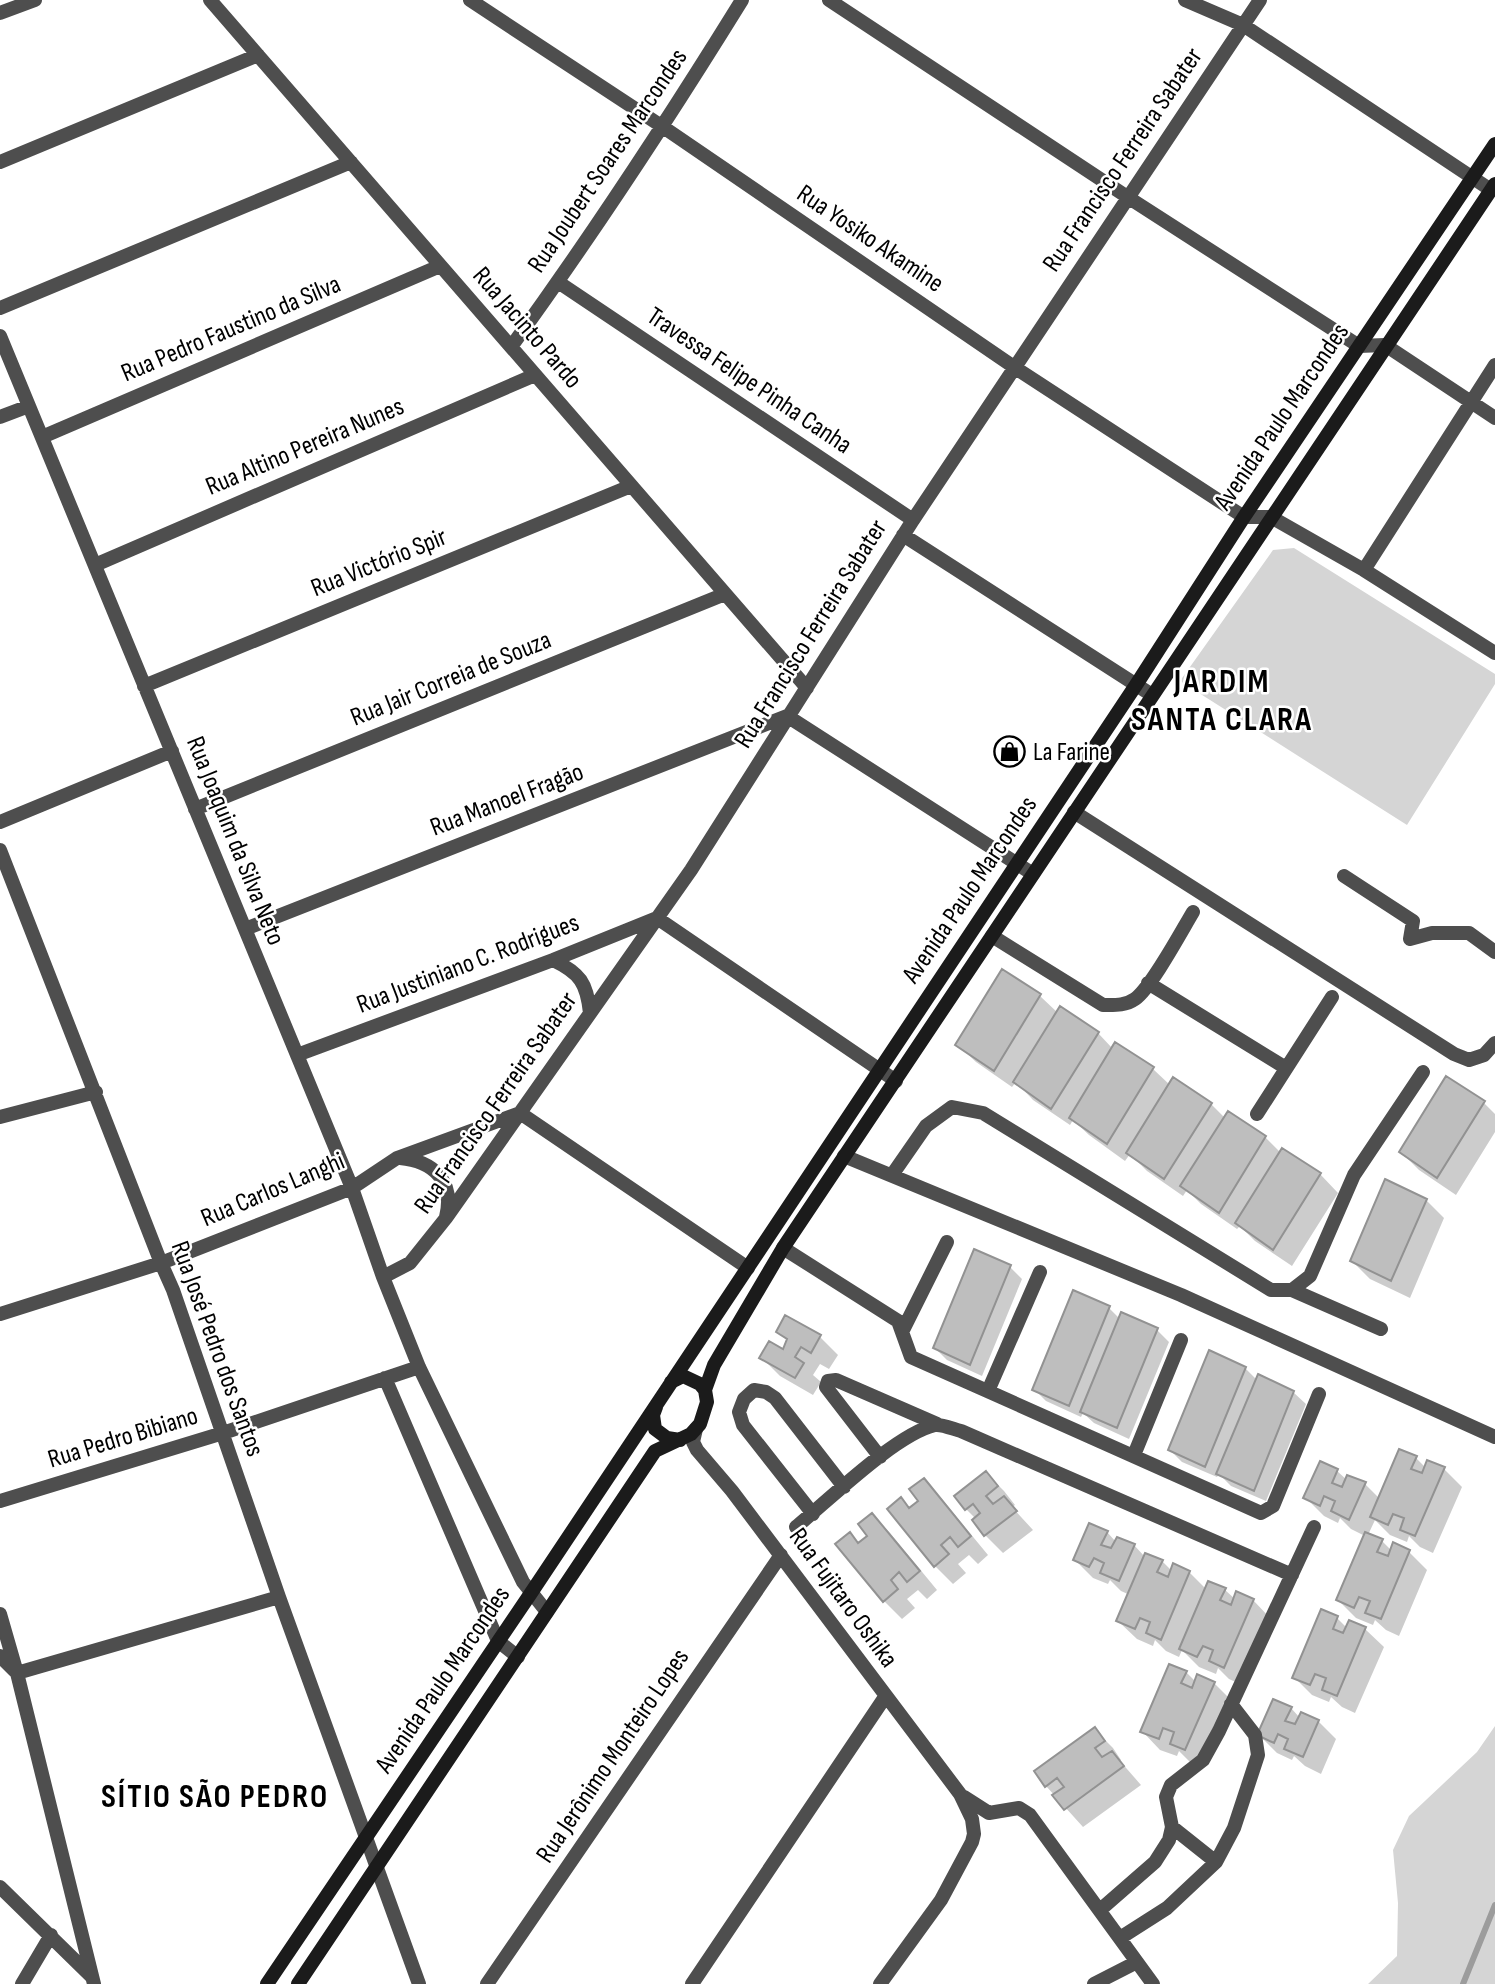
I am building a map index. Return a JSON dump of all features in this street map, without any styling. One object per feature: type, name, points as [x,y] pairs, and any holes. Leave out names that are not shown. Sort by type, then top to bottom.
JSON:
[{"type":"street","points":[[0,13],[34,0]]},
{"type":"street","name":"Rua Jacinto Pardo","points":[[210,0],[807,688]]},
{"type":"street","name":"Rua Yosiko Akamine","points":[[470,0],[663,127],[1014,367],[1244,517]]},
{"type":"street","name":"Rua Joubert Soares Marcondes","points":[[510,346],[558,282],[663,127],[742,0]]},
{"type":"street","points":[[829,0],[1359,346],[1385,345],[1495,418]]},
{"type":"street","points":[[1185,0],[1243,25],[1473,178],[1493,187]]},
{"type":"street","name":"Rua Francisco Ferreira Sabater","points":[[383,1277],[410,1263],[446,1218],[691,870],[903,535],[1260,0]]},
{"type":"street","points":[[0,162],[258,55]]},
{"type":"street","name":"Avenida Paulo Marcondes","points":[[267,1984],[748,1268],[1136,685],[1244,517],[1495,144]]},
{"type":"street","points":[[0,308],[351,162]]},
{"type":"street","name":"Avenida Paulo Marcondes","points":[[298,1984],[656,1451],[681,1440],[696,1429],[707,1402],[705,1390],[714,1366],[783,1248],[1493,187]]},
{"type":"street","name":"Rua Pedro Faustino da Silva","points":[[42,437],[440,266]]},
{"type":"street","name":"Travessa Felipe Pinha Canha","points":[[558,282],[913,520]]},
{"type":"street","name":"Rua Joaquim da Silva Neto","points":[[0,336],[352,1188],[383,1277],[419,1367],[523,1582],[547,1612]]},
{"type":"street","points":[[1364,570],[1495,365]]},
{"type":"street","name":"Rua Altino Pereira Nunes","points":[[94,565],[535,375]]},
{"type":"street","points":[[0,418],[29,406]]},
{"type":"street","name":"Rua Victório Spir","points":[[144,686],[631,486]]},
{"type":"street","points":[[1244,517],[1271,517],[1364,570],[1495,653]]},
{"type":"street","points":[[903,535],[1152,695]]},
{"type":"street","name":"Rua Jair Correia de Souza","points":[[195,809],[725,594]]},
{"type":"street","points":[[787,716],[1033,874]]},
{"type":"street","name":"Rua Manoel Fragão","points":[[245,929],[787,716]]},
{"type":"street","points":[[0,822],[172,751]]},
{"type":"street","points":[[1074,813],[1454,1054],[1469,1060],[1484,1055],[1495,1043]]},
{"type":"street","name":"Rua José Pedro dos Santos","points":[[0,850],[173,1290],[279,1597],[419,1984]]},
{"type":"street","points":[[1344,876],[1413,921],[1410,939],[1432,933],[1469,933],[1495,952]]},
{"type":"street","points":[[992,936],[1102,1005],[1122,1005],[1135,999],[1148,983],[1194,912]]},
{"type":"street","points":[[657,918],[896,1081]]},
{"type":"street","name":"Rua Justiniano C. Rodrigues","points":[[297,1055],[553,960],[657,918]]},
{"type":"street","points":[[553,960],[570,968],[581,980],[588,992],[590,1013]]},
{"type":"street","points":[[1148,983],[1286,1069]]},
{"type":"street","points":[[1257,1114],[1332,997]]},
{"type":"street","points":[[1292,1290],[1310,1276],[1354,1175],[1423,1072]]},
{"type":"street","points":[[0,1117],[96,1092]]},
{"type":"street","points":[[892,1175],[926,1126],[952,1107],[983,1114],[1271,1290],[1292,1290],[1381,1329]]},
{"type":"street","points":[[520,1113],[748,1268]]},
{"type":"street","name":"Rua Carlos Langhi","points":[[0,1314],[161,1263],[352,1188],[397,1158],[520,1113]]},
{"type":"street","points":[[844,1156],[1181,1295],[1495,1437]]},
{"type":"street","points":[[397,1158],[418,1160],[431,1167],[443,1181],[448,1196],[446,1218]]},
{"type":"street","points":[[902,1332],[947,1242]]},
{"type":"street","points":[[783,1248],[898,1321],[911,1357],[1261,1513],[1273,1506],[1320,1394]]},
{"type":"street","points":[[988,1391],[1040,1272]]},
{"type":"street","points":[[1134,1455],[1181,1340]]},
{"type":"street","name":"Rua Pedro Bibiano","points":[[0,1501],[223,1433],[419,1367]]},
{"type":"street","points":[[671,1383],[683,1376],[700,1384],[705,1390]]},
{"type":"street","points":[[385,1378],[498,1641],[518,1657]]},
{"type":"street","points":[[880,1457],[826,1387],[828,1381],[836,1380],[937,1424],[961,1431],[1292,1575]]},
{"type":"street","points":[[813,1514],[743,1425],[739,1412],[744,1399],[754,1390],[766,1392],[775,1398],[844,1488]]},
{"type":"street","points":[[657,1403],[653,1415],[655,1429],[667,1438],[681,1440]]},
{"type":"street","points":[[796,1527],[911,1434],[937,1424]]},
{"type":"street","name":"Rua Fujitaro Oshika","points":[[696,1429],[694,1442],[697,1450],[781,1555],[885,1698],[960,1794]]},
{"type":"street","points":[[1100,1910],[1155,1862],[1169,1840],[1172,1827],[1166,1797],[1171,1785],[1203,1760],[1314,1527]]},
{"type":"street","name":"Rua Jerônimo Monteiro Lopes","points":[[487,1984],[781,1555]]},
{"type":"street","points":[[17,1673],[279,1597]]},
{"type":"street","points":[[0,1614],[93,1981]]},
{"type":"street","points":[[0,1656],[17,1673]]},
{"type":"street","points":[[692,1984],[885,1698]]},
{"type":"street","points":[[1120,1938],[1167,1908],[1216,1862],[1234,1828],[1258,1755],[1255,1735],[1231,1704]]},
{"type":"street","points":[[960,1794],[989,1812],[1019,1808],[1025,1811],[1153,1984]]},
{"type":"street","points":[[880,1984],[941,1900],[972,1842],[972,1819],[960,1794]]},
{"type":"street","points":[[1172,1827],[1216,1862]]},
{"type":"street","points":[[0,1886],[51,1935],[93,1981]]},
{"type":"street","points":[[22,1984],[51,1935]]},
{"type":"street","points":[[1094,1984],[1137,1962]]},
{"type":"shaded area","points":[[1294,548],[1495,674],[1495,684],[1407,825],[1180,681],[1273,550]]},
{"type":"shaded area","points":[[1495,1726],[1495,1984],[1368,1984],[1397,1956],[1398,1903],[1393,1850],[1409,1816],[1477,1752]]},
{"type":"building","points":[[1002,969],[1041,994],[994,1071],[955,1045]]},
{"type":"building","points":[[1060,1006],[1099,1032],[1051,1109],[1013,1082]]},
{"type":"building","points":[[1115,1042],[1154,1067],[1107,1144],[1069,1118]]},
{"type":"building","points":[[1446,1076],[1485,1101],[1437,1178],[1399,1152]]},
{"type":"building","points":[[1173,1077],[1212,1103],[1164,1179],[1126,1153]]},
{"type":"building","points":[[1228,1111],[1266,1136],[1219,1213],[1180,1186]]},
{"type":"building","points":[[1282,1148],[1321,1173],[1273,1250],[1235,1223]]},
{"type":"building","points":[[1385,1179],[1427,1199],[1391,1281],[1350,1261]]},
{"type":"building","points":[[974,1249],[1011,1265],[970,1365],[933,1348]]},
{"type":"building","points":[[1073,1290],[1110,1306],[1069,1406],[1032,1390]]},
{"type":"building","points":[[1121,1312],[1158,1328],[1117,1428],[1080,1412]]},
{"type":"building","points":[[785,1315],[821,1335],[811,1353],[801,1347],[795,1357],[804,1363],[795,1378],[759,1358],[769,1341],[783,1349],[787,1339],[776,1332]]},
{"type":"building","points":[[1209,1350],[1246,1367],[1205,1467],[1168,1450]]},
{"type":"building","points":[[1258,1374],[1294,1391],[1254,1491],[1216,1474]]},
{"type":"building","points":[[1399,1449],[1417,1456],[1411,1469],[1422,1473],[1427,1460],[1445,1467],[1415,1536],[1400,1530],[1404,1518],[1393,1514],[1388,1525],[1370,1517]]},
{"type":"building","points":[[1320,1461],[1338,1469],[1332,1483],[1342,1487],[1347,1475],[1366,1482],[1349,1520],[1331,1511],[1335,1501],[1324,1496],[1320,1506],[1303,1498]]},
{"type":"building","points":[[986,1471],[998,1486],[986,1496],[993,1504],[1004,1496],[1017,1511],[984,1536],[972,1520],[980,1513],[973,1504],[965,1510],[954,1496]]},
{"type":"building","points":[[924,1478],[971,1536],[958,1547],[950,1537],[941,1545],[949,1554],[934,1567],[887,1509],[901,1497],[909,1508],[918,1501],[909,1489]]},
{"type":"building","points":[[872,1513],[920,1571],[907,1582],[899,1572],[891,1580],[898,1589],[883,1602],[835,1544],[850,1532],[858,1543],[867,1536],[858,1524]]},
{"type":"building","points":[[1089,1523],[1108,1531],[1101,1545],[1111,1548],[1117,1537],[1135,1544],[1119,1581],[1100,1573],[1104,1563],[1094,1558],[1089,1567],[1073,1560]]},
{"type":"building","points":[[1365,1532],[1383,1539],[1377,1552],[1388,1556],[1393,1542],[1410,1550],[1381,1619],[1365,1613],[1370,1601],[1359,1597],[1354,1608],[1336,1600]]},
{"type":"building","points":[[1145,1553],[1163,1560],[1157,1572],[1168,1577],[1173,1563],[1190,1571],[1161,1640],[1146,1633],[1150,1622],[1140,1618],[1135,1629],[1116,1621]]},
{"type":"building","points":[[1208,1581],[1226,1588],[1220,1600],[1231,1605],[1236,1591],[1254,1599],[1224,1668],[1209,1661],[1213,1650],[1203,1646],[1197,1657],[1179,1649]]},
{"type":"building","points":[[1321,1609],[1338,1616],[1333,1629],[1343,1633],[1349,1620],[1366,1627],[1337,1696],[1322,1690],[1326,1678],[1315,1674],[1310,1685],[1292,1678]]},
{"type":"building","points":[[1169,1664],[1187,1671],[1181,1683],[1192,1688],[1197,1674],[1215,1682],[1185,1750],[1170,1744],[1174,1732],[1163,1728],[1159,1739],[1140,1732]]},
{"type":"building","points":[[1273,1699],[1292,1707],[1285,1721],[1295,1724],[1301,1712],[1319,1720],[1303,1757],[1284,1749],[1288,1739],[1278,1734],[1274,1743],[1257,1735]]},
{"type":"building","points":[[1095,1727],[1105,1741],[1095,1748],[1102,1757],[1112,1751],[1124,1766],[1064,1810],[1052,1795],[1064,1787],[1057,1778],[1045,1787],[1034,1771]]},
{"type":"waterway","points":[[1463,1984],[1495,1905]]},
{"type":"place","name":"La Farine","points":[[1010,752]]},
{"type":"district","name":"JARDIM SANTA CLARA","points":[[1222,701]]},
{"type":"district","name":"SÍTIO SÃO PEDRO","points":[[215,1797]]}]
